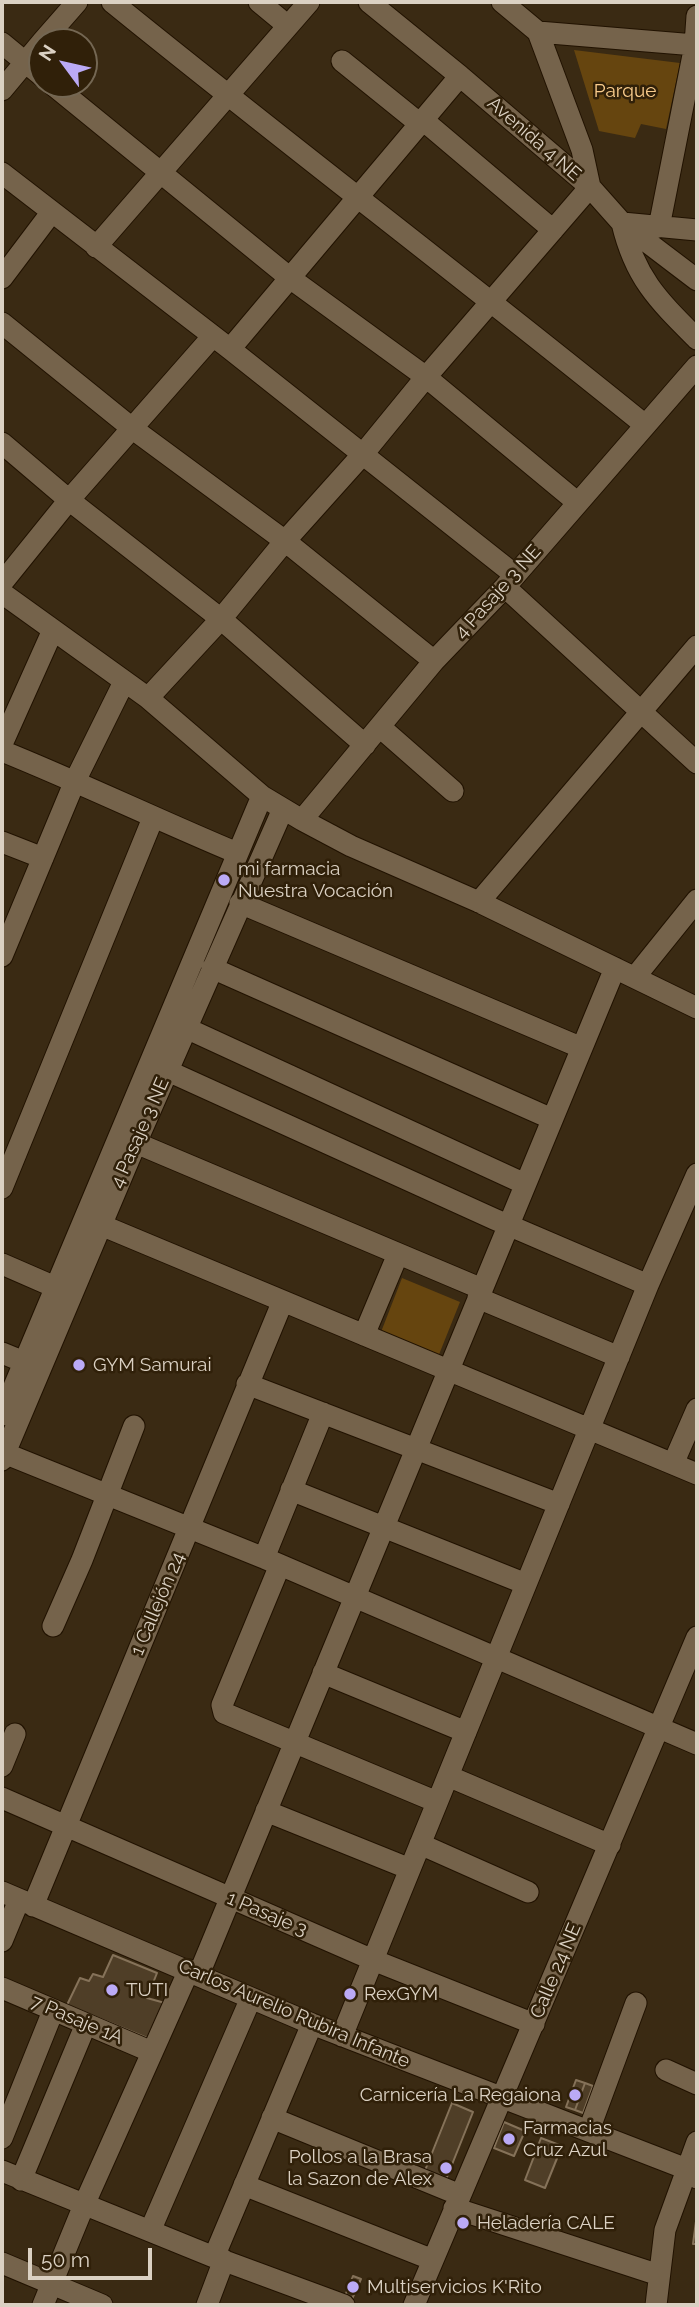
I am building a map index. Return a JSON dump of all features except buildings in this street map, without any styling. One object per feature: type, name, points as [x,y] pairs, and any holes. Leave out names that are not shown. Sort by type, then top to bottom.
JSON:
[{"type":"street","points":[[54,28],[77,2]]},
{"type":"street","points":[[113,2],[645,425]]},
{"type":"street","points":[[259,2],[288,26]]},
{"type":"street","points":[[96,247],[309,2]]},
{"type":"street","name":"Avenida 4 NE","points":[[369,2],[590,187],[622,223],[697,280]]},
{"type":"street","points":[[148,698],[221,619],[590,187],[582,150],[538,32],[502,2]]},
{"type":"street","points":[[659,227],[687,134],[697,16]]},
{"type":"street","points":[[538,32],[696,45]]},
{"type":"street","points":[[2,43],[28,64]]},
{"type":"street","points":[[2,90],[28,58]]},
{"type":"street","points":[[342,61],[553,230]]},
{"type":"street","points":[[230,349],[460,76]]},
{"type":"street","points":[[69,98],[290,278],[426,377],[578,503]]},
{"type":"street","points":[[2,173],[363,454],[510,581],[641,712],[697,763]]},
{"type":"street","points":[[2,278],[51,213]]},
{"type":"street","points":[[697,230],[622,223],[629,252],[638,272],[651,290],[697,339]]},
{"type":"street","points":[[2,323],[133,429],[285,541],[434,661]]},
{"type":"street","points":[[2,583],[69,500],[213,336]]},
{"type":"street","name":"4 Pasaje 3 NE","points":[[302,820],[434,661],[510,581],[697,366]]},
{"type":"street","points":[[2,443],[69,500],[221,619],[365,745]]},
{"type":"street","points":[[2,593],[148,698],[262,796],[283,809],[351,846],[479,902],[697,1008]]},
{"type":"street","points":[[2,744],[54,631]]},
{"type":"street","points":[[479,902],[697,646]]},
{"type":"street","points":[[2,956],[8,923],[43,858],[75,781],[124,682]]},
{"type":"street","points":[[380,727],[453,791]]},
{"type":"street","points":[[2,751],[237,853]]},
{"type":"street","name":"4 Pasaje 3 NE","points":[[2,1415],[262,796]]},
{"type":"street","name":"4 Pasaje 3 NE","points":[[3,1457],[136,1143],[283,809]]},
{"type":"street","points":[[2,1188],[153,818]]},
{"type":"street","points":[[2,842],[43,858]]},
{"type":"street","points":[[635,977],[697,900]]},
{"type":"street","points":[[240,903],[582,1048]]},
{"type":"street","points":[[212,968],[552,1119]]},
{"type":"street","points":[[43,2305],[152,2052],[230,1898],[615,968]]},
{"type":"street","points":[[186,1028],[525,1184]]},
{"type":"street","points":[[168,1070],[508,1226],[648,1285]]},
{"type":"street","points":[[136,1143],[398,1254],[619,1357]]},
{"type":"street","points":[[342,2036],[648,1285],[697,1174]]},
{"type":"street","points":[[101,1225],[282,1303],[697,1474]]},
{"type":"street","points":[[364,1335],[398,1254]]},
{"type":"street","points":[[2,1264],[55,1287]]},
{"type":"street","name":"1 Callejón 24","points":[[2,1941],[18,1899],[65,1826],[282,1303]]},
{"type":"street","points":[[2,1353],[24,1362]]},
{"type":"street","points":[[247,1384],[559,1504]]},
{"type":"street","points":[[673,1464],[697,1409]]},
{"type":"street","points":[[323,1413],[291,1490],[272,1562],[222,1709],[224,1713],[294,1744],[437,1802]]},
{"type":"street","points":[[53,1626],[134,1426]]},
{"type":"street","points":[[3,1457],[190,1528],[697,1744]]},
{"type":"street","points":[[291,1490],[526,1584]]},
{"type":"street","name":"Calle 24 NE","points":[[414,2305],[659,1728],[689,1680],[697,1637]]},
{"type":"street","points":[[323,1673],[466,1732]]},
{"type":"street","points":[[2,1766],[15,1734]]},
{"type":"street","points":[[448,1776],[610,1845]]},
{"type":"street","name":"1 Pasaje 3","points":[[2,1798],[373,1960],[534,2024]]},
{"type":"street","points":[[266,1811],[410,1870]]},
{"type":"street","points":[[420,1844],[528,1892]]},
{"type":"street","name":"Carlos Aurelio Rubira Infante","points":[[18,1899],[312,2024],[694,2172]]},
{"type":"street","name":"7 Pasaje 1A","points":[[2,1988],[152,2052]]},
{"type":"street","points":[[150,2231],[251,1998]]},
{"type":"street","points":[[589,2130],[636,2003]]},
{"type":"street","points":[[2,2138],[53,2011]]},
{"type":"street","points":[[86,2024],[12,2176],[219,2259],[344,2305]]},
{"type":"street","points":[[207,2305],[244,2185],[312,2024]]},
{"type":"street","points":[[666,2070],[697,2084]]},
{"type":"street","points":[[272,2118],[457,2202],[659,2275]]},
{"type":"street","points":[[656,2305],[665,2230],[694,2172],[697,2142]]},
{"type":"street","points":[[244,2185],[433,2260]]},
{"type":"street","points":[[2,2263],[102,2305]]},
{"type":"green space","name":"Parque","points":[[574,50],[680,63],[666,129],[641,124],[635,138],[599,131]]},
{"type":"green space","points":[[402,1278],[460,1302],[438,1357],[381,1332]]},
{"type":"place","name":"mi farmacia Nuestra Vocación","points":[[224,880]]},
{"type":"place","name":"GYM Samurai","points":[[79,1365]]},
{"type":"place","name":"TUTI","points":[[112,1990]]},
{"type":"place","name":"RexGYM","points":[[350,1994]]},
{"type":"place","name":"Carnicería La Regaiona","points":[[575,2095]]},
{"type":"place","name":"Farmacias Cruz Azul","points":[[509,2139]]},
{"type":"place","name":"Pollos a la Brasa la Sazon de Alex","points":[[446,2168]]},
{"type":"place","name":"Heladería CALE","points":[[463,2223]]},
{"type":"place","name":"Multiservicios K'Rito","points":[[353,2287]]}]
